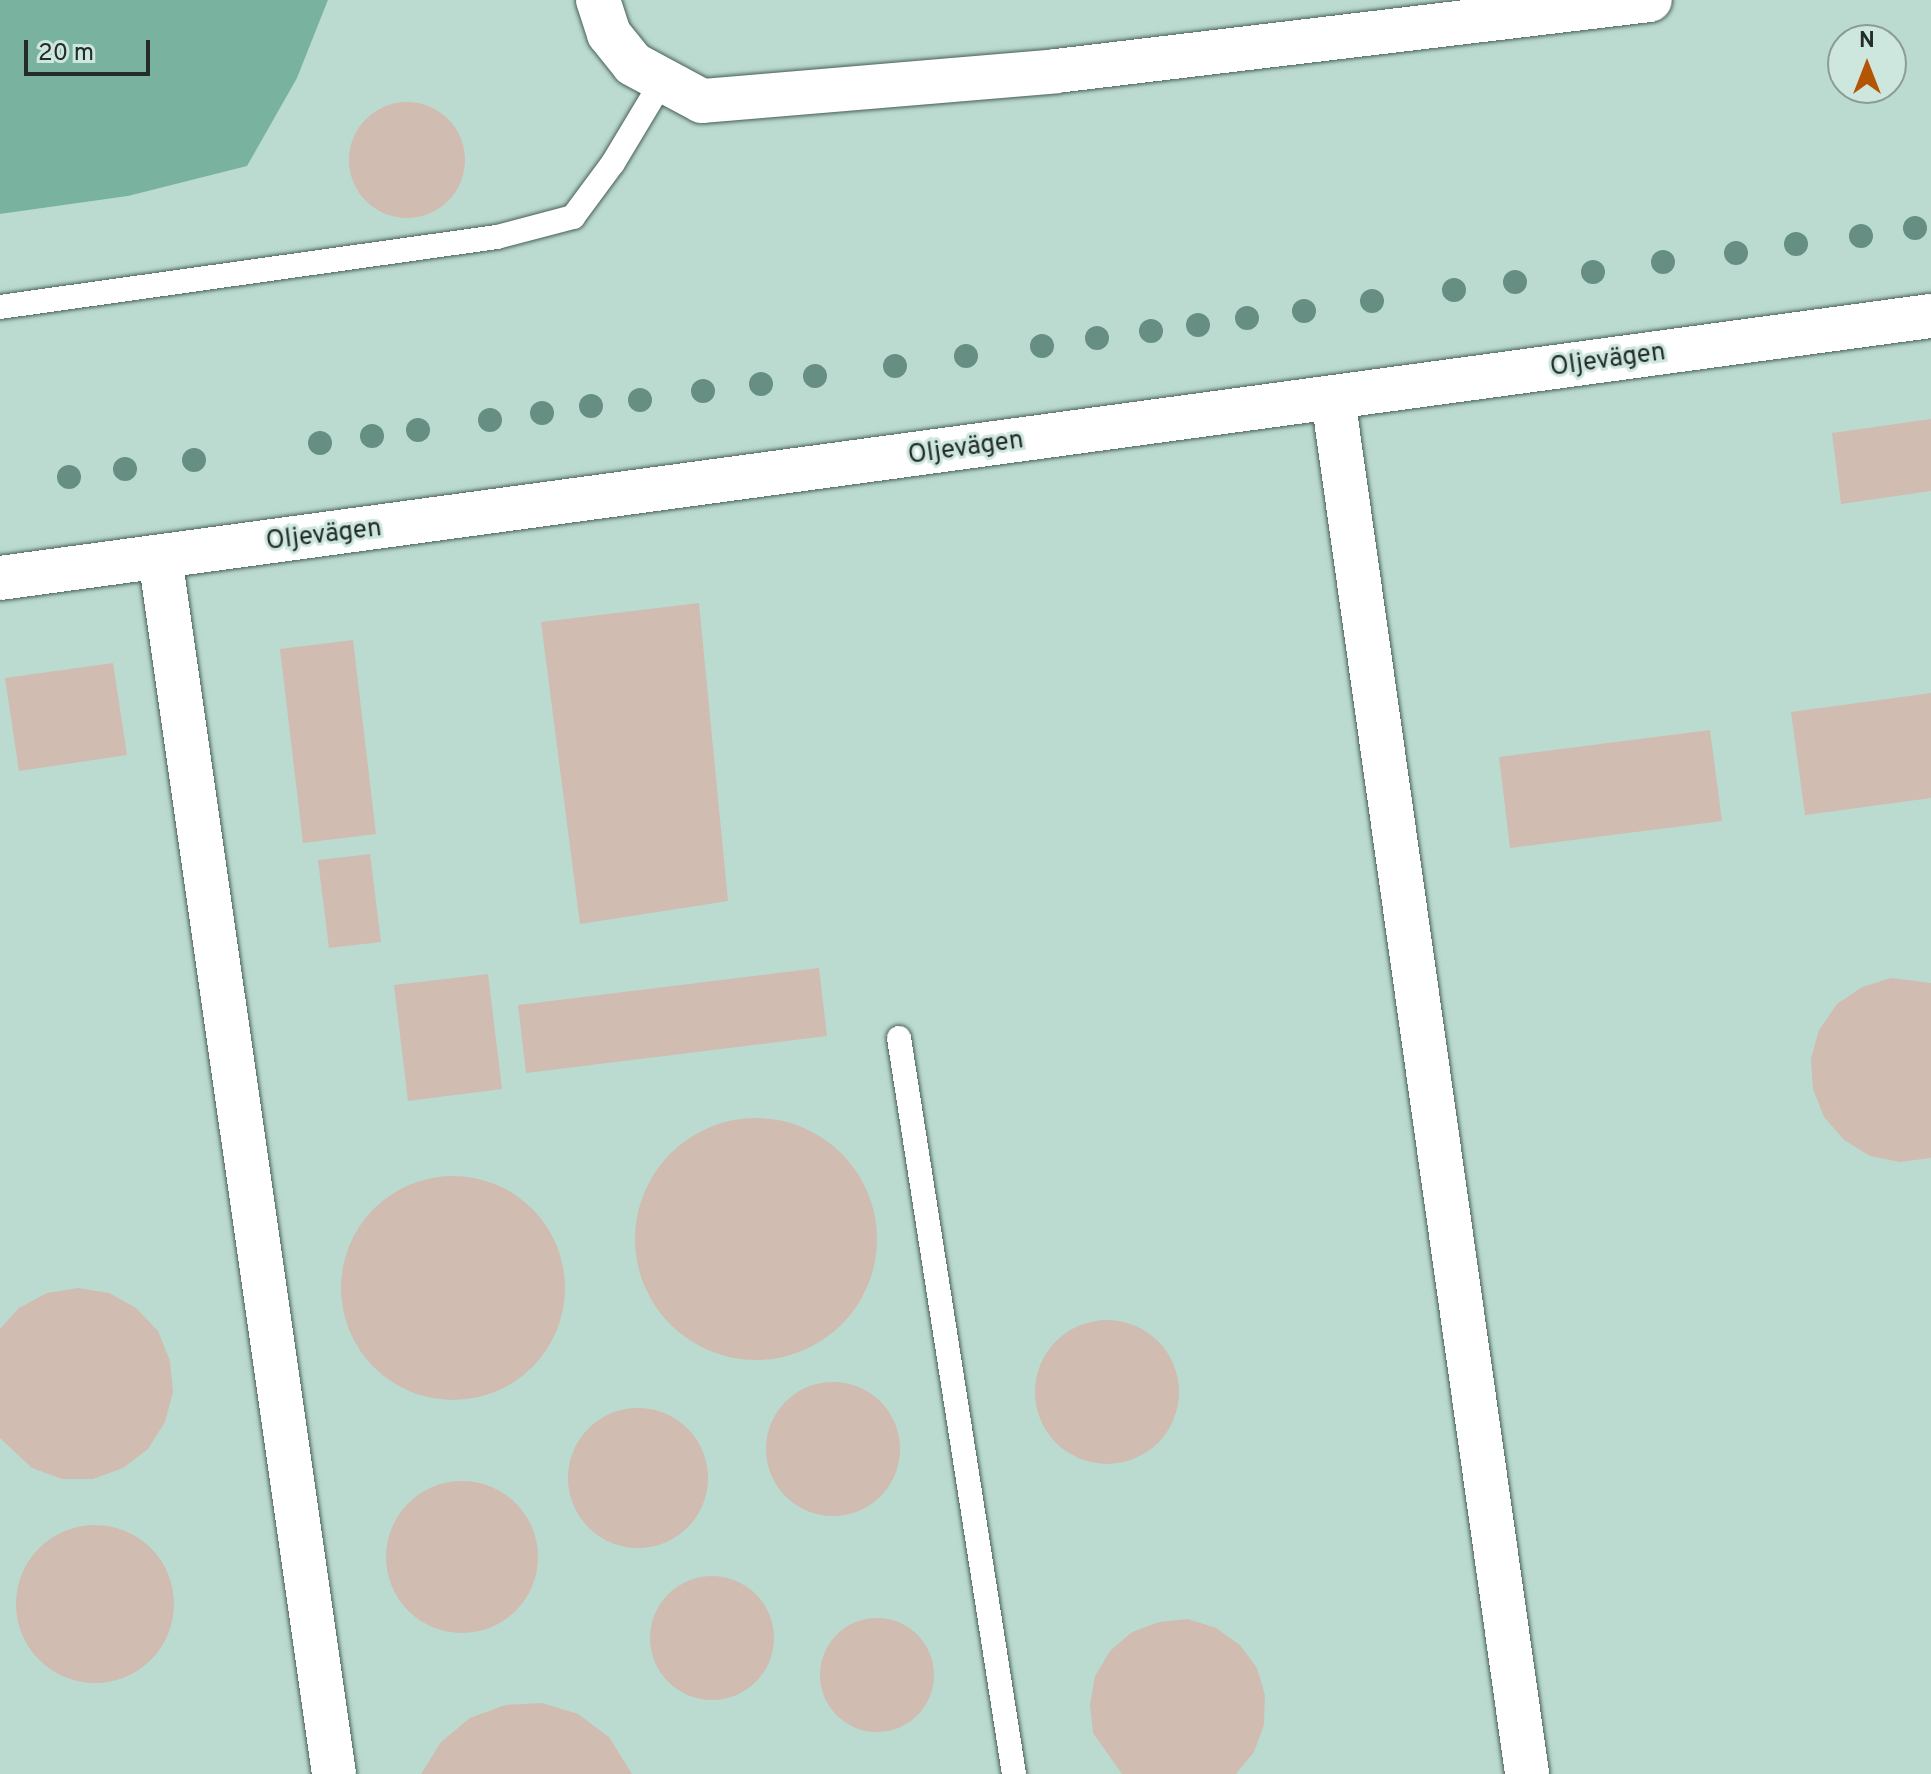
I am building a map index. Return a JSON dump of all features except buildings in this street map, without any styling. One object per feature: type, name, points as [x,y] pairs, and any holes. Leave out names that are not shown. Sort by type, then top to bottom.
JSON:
[{"type":"street","points":[[598,0],[609,34],[633,64],[661,83],[702,101],[1056,71],[1650,0]]},
{"type":"street","name":"Oljevägen","points":[[0,578],[1931,316]]},
{"type":"street","points":[[1333,398],[1527,1774]]},
{"type":"street","points":[[160,557],[334,1774]]},
{"type":"lane","points":[[0,307],[497,237],[573,217],[613,163],[661,83]]},
{"type":"lane","points":[[899,1038],[1014,1774]]},
{"type":"shaded area","points":[[0,0],[328,0],[297,78],[247,166],[128,196],[0,214]]},
{"type":"shaded area","points":[[328,0],[1931,0],[1931,1774],[0,1774],[0,214],[128,196],[297,78]]}]
